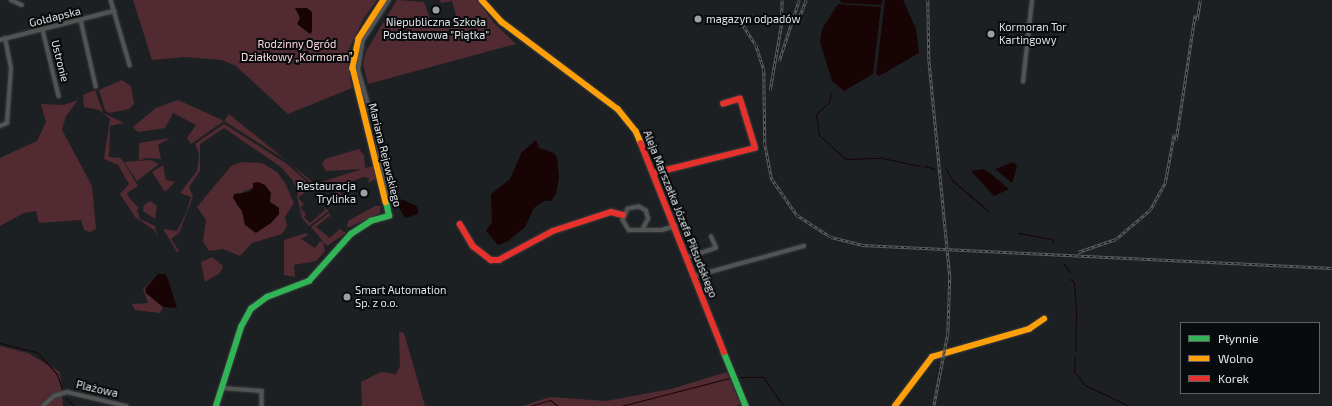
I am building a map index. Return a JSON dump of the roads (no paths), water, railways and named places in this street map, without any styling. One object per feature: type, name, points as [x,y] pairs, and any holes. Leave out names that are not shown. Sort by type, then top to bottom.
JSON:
[{"type":"street","points":[[11,0],[22,5]]},
{"type":"street","points":[[111,0],[130,65]]},
{"type":"street","name":"Mariana Rejewskiego","points":[[384,0],[359,39],[353,68],[389,216]]},
{"type":"street","name":"Mariana Rejewskiego","points":[[389,0],[363,40],[358,70],[376,132],[389,216]]},
{"type":"street","name":"Aleja Marszałka Józefa Piłsudskiego","points":[[482,0],[502,22],[618,109],[636,131],[688,257],[746,406]]},
{"type":"street","points":[[1023,82],[1032,0]]},
{"type":"street","name":"Gołdapska","points":[[0,40],[114,11]]},
{"type":"street","points":[[81,20],[96,86]]},
{"type":"street","name":"Ustronie","points":[[43,30],[59,96]]},
{"type":"street","points":[[0,126],[7,123],[11,69],[5,39]]},
{"type":"street","points":[[654,173],[755,148],[740,99],[724,104]]},
{"type":"street","points":[[623,215],[631,207],[639,207],[646,211],[647,223],[653,230]]},
{"type":"street","points":[[460,224],[473,246],[491,260],[499,260],[553,232],[611,212],[623,215]]},
{"type":"street","points":[[623,215],[627,228],[633,231],[653,230],[675,226]]},
{"type":"street","points":[[216,406],[241,327],[251,309],[268,297],[309,281],[351,234],[371,221],[389,216]]},
{"type":"street","points":[[642,230],[647,223]]},
{"type":"street","points":[[688,257],[716,248],[711,237]]},
{"type":"street","points":[[695,276],[804,246]]},
{"type":"street","points":[[895,406],[932,357],[1029,329],[1044,319]]},
{"type":"street","points":[[222,388],[262,391],[262,406]]},
{"type":"street","name":"Plażowa","points":[[43,406],[54,396],[67,392],[126,406]]},
{"type":"waterway","points":[[831,93],[829,102],[816,114],[819,135],[846,159],[882,158],[920,166]]},
{"type":"waterway","points":[[924,166],[935,169]]},
{"type":"waterway","points":[[946,168],[952,180],[988,211]]},
{"type":"waterway","points":[[1018,233],[1051,239],[1054,242]]},
{"type":"waterway","points":[[1064,264],[1070,273]]},
{"type":"waterway","points":[[1070,279],[1074,282],[1076,312],[1075,351]]},
{"type":"waterway","points":[[0,343],[37,352],[57,374],[63,392]]},
{"type":"waterway","points":[[1075,356],[1074,371],[1085,385],[1129,406]]},
{"type":"waterway","points":[[740,377],[763,377],[783,406]]},
{"type":"waterway","points":[[621,406],[729,378]]},
{"type":"waterway","points":[[66,398],[74,406]]},
{"type":"waterway","points":[[530,406],[550,400],[558,406]]},
{"type":"railway","points":[[770,90],[781,26],[782,0]]},
{"type":"railway","points":[[779,61],[799,0]]},
{"type":"railway","points":[[800,15],[806,0]]},
{"type":"railway","points":[[928,0],[929,59],[950,277],[948,334],[934,406]]},
{"type":"railway","points":[[1197,20],[1200,0]]},
{"type":"railway","points":[[1176,140],[1195,14]]},
{"type":"railway","points":[[741,22],[756,45],[764,70],[765,144],[772,179],[797,215],[831,237],[862,245],[1332,268]]},
{"type":"railway","points":[[1078,252],[1116,239],[1150,210],[1165,183],[1174,134]]},
{"type":"place","name":"Niepubliczna Szkoła Podstawowa \"Piątka\"","points":[[436,10]]},
{"type":"place","name":"magazyn odpadów","points":[[698,19]]},
{"type":"place","name":"Kormoran Tor Kartingowy","points":[[991,34]]},
{"type":"place","name":"Restauracja Trylinka","points":[[364,193]]},
{"type":"place","name":"Smart Automation Sp. z o.o.","points":[[347,297]]},
{"type":"park label","name":"Rodzinny Ogród Działkowy „Kormoran”","points":[[297,51]]}]
